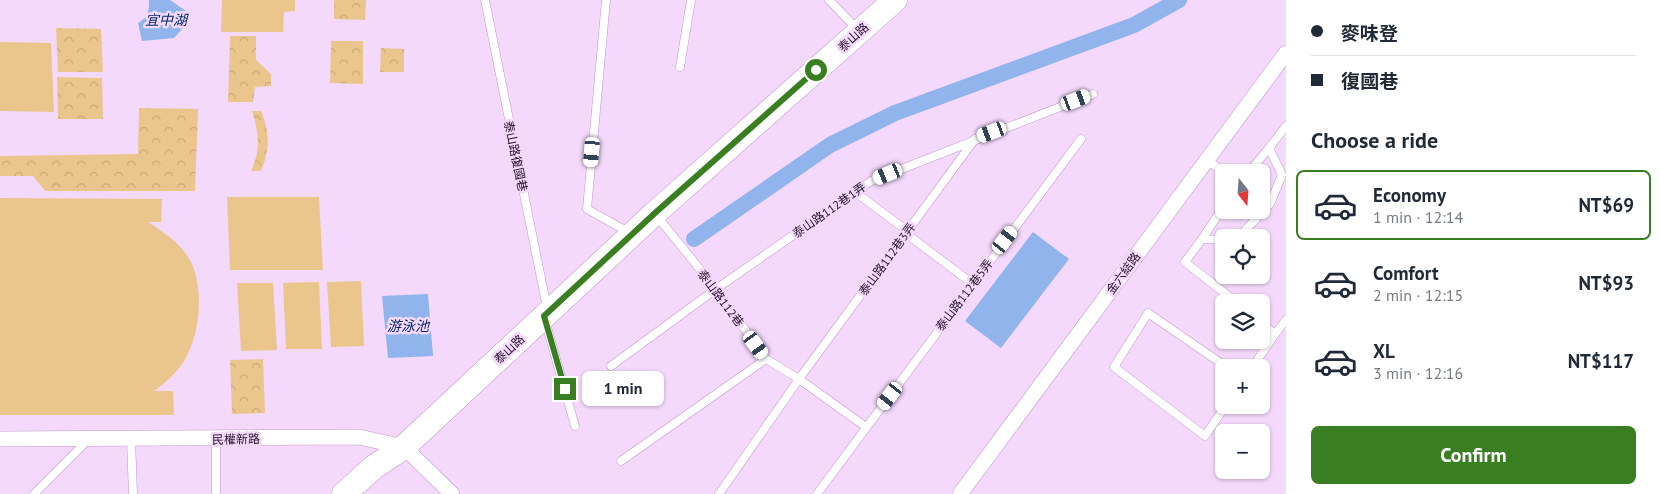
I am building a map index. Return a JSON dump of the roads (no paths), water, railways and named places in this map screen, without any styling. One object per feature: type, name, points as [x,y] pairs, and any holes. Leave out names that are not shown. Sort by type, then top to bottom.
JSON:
[{"type":"main road","name":"泰山路","points":[[344,494],[374,468],[404,446],[655,213],[895,0]]},
{"type":"street","name":"金六結路","points":[[960,494],[1286,53]]},
{"type":"street","name":"民權新路","points":[[0,440],[359,437],[404,446]]},
{"type":"street","points":[[404,446],[452,494]]},
{"type":"lane","name":"泰山路復國巷","points":[[485,0],[546,314],[575,426]]},
{"type":"lane","points":[[606,0],[587,209],[632,234]]},
{"type":"lane","points":[[680,67],[691,0]]},
{"type":"lane","points":[[829,0],[860,31]]},
{"type":"lane","name":"泰山路112巷1弄","points":[[611,366],[716,289],[871,180],[975,138],[1093,94]]},
{"type":"lane","points":[[1256,164],[1286,126]]},
{"type":"lane","name":"泰山路112巷3弄","points":[[719,494],[798,379],[975,138]]},
{"type":"lane","name":"泰山路112巷5弄","points":[[818,494],[1081,138]]},
{"type":"lane","points":[[1246,229],[1270,204],[1282,175],[1269,148]]},
{"type":"lane","points":[[1206,160],[1215,166]]},
{"type":"lane","points":[[855,192],[902,227],[912,238],[972,284]]},
{"type":"lane","name":"泰山路112巷","points":[[655,213],[716,289],[766,359],[866,427]]},
{"type":"lane","points":[[1215,219],[1185,262],[1226,294]]},
{"type":"lane","points":[[1202,239],[1215,240]]},
{"type":"lane","points":[[1215,359],[1148,313],[1114,367],[1204,436],[1220,414]]},
{"type":"lane","points":[[1258,359],[1286,320]]},
{"type":"lane","points":[[1270,330],[1275,334]]},
{"type":"lane","points":[[621,461],[766,359]]},
{"type":"lane","points":[[34,494],[89,439]]},
{"type":"lane","points":[[130,439],[133,494]]},
{"type":"lane","points":[[216,439],[216,494]]},
{"type":"water","name":"宜中湖","points":[[149,0],[170,0],[186,11],[184,27],[174,38],[142,41],[138,23],[148,13]]},
{"type":"water","points":[[1033,232],[1069,259],[1001,348],[965,321]]},
{"type":"water","name":"游泳池","points":[[428,294],[433,356],[388,358],[382,296]]},
{"type":"waterway","points":[[694,239],[830,145],[895,113],[1134,25],[1179,0]]}]
